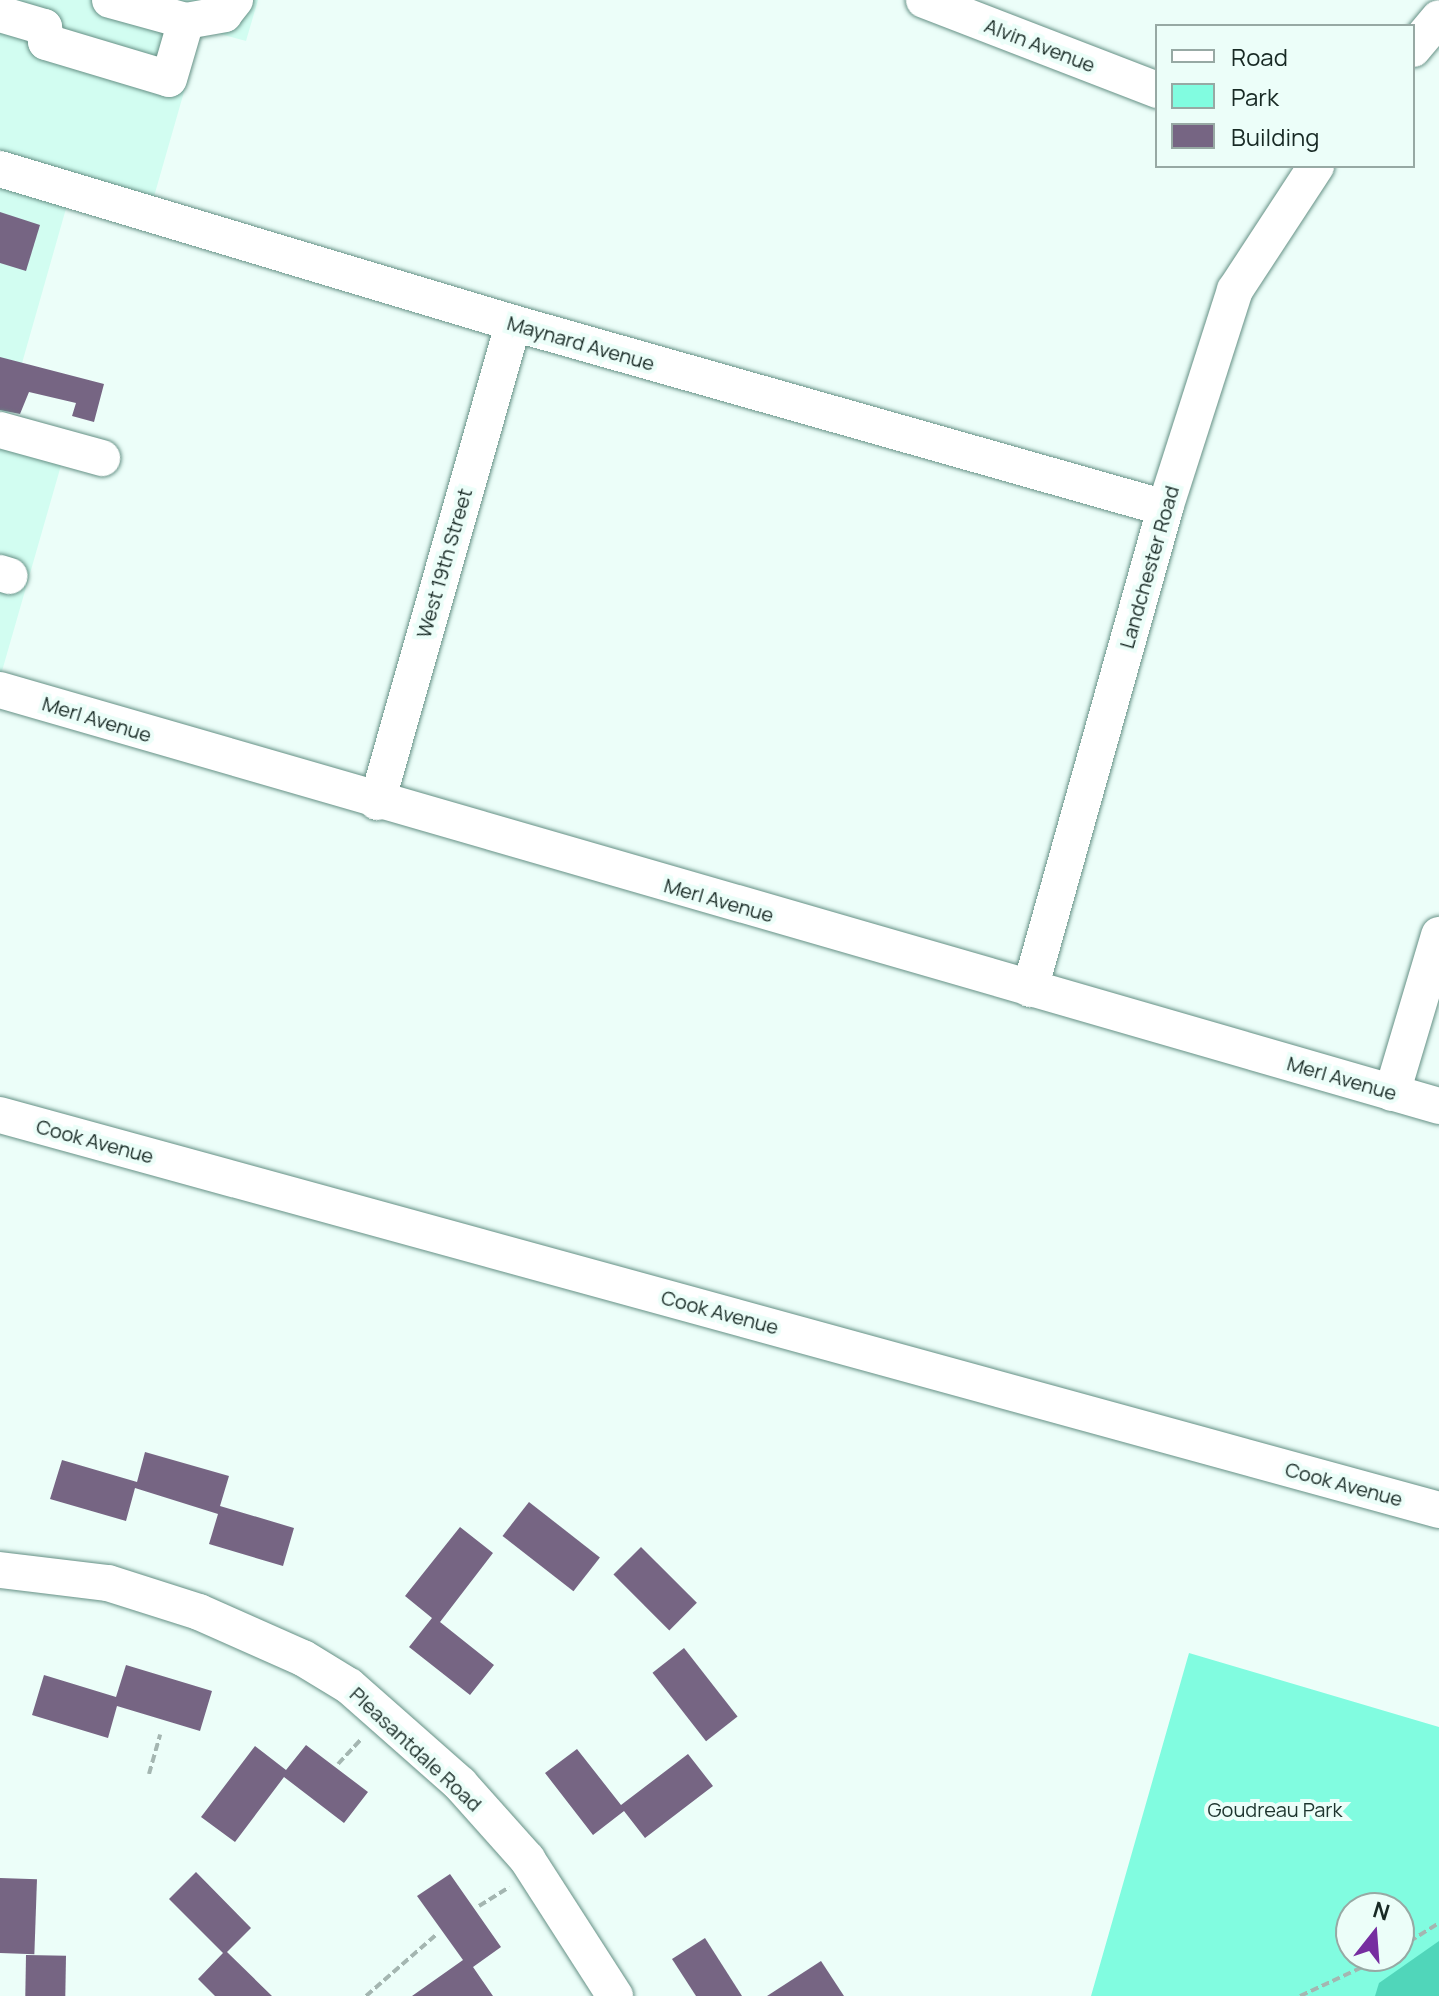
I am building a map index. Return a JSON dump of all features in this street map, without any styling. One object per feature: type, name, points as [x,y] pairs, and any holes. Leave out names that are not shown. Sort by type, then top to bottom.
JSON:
[{"type":"street","points":[[110,0],[186,21],[224,14],[235,0]]},
{"type":"street","name":"Alvin Avenue","points":[[924,0],[1155,89]]},
{"type":"street","points":[[0,14],[49,14],[46,42],[169,79],[186,21]]},
{"type":"street","points":[[1415,47],[1439,18]]},
{"type":"street","name":"Landchester Road","points":[[1030,989],[1165,508],[1235,290],[1315,168]]},
{"type":"street","name":"Maynard Avenue","points":[[0,169],[513,323],[1165,508]]},
{"type":"street","name":"West 19th Street","points":[[377,802],[513,323]]},
{"type":"street","points":[[0,430],[102,458]]},
{"type":"street","name":"Merl Avenue","points":[[0,690],[377,802],[1439,1106]]},
{"type":"street","points":[[1392,1093],[1439,935]]},
{"type":"street","name":"Cook Avenue","points":[[0,1115],[1439,1510]]},
{"type":"street","name":"Pleasantdale Road","points":[[0,1570],[108,1583],[199,1612],[303,1658],[349,1686],[460,1784],[527,1859],[615,1996]]},
{"type":"path","points":[[149,1774],[160,1735]]},
{"type":"path","points":[[338,1764],[362,1738]]},
{"type":"path","points":[[479,1906],[511,1886]]},
{"type":"path","points":[[1415,1938],[1439,1923]]},
{"type":"path","points":[[366,1996],[436,1935]]},
{"type":"path","points":[[1300,1996],[1352,1972]]},
{"type":"shaded area","points":[[0,0],[258,0],[246,41],[202,29],[149,214],[71,191],[3,430],[66,448],[0,678]]},
{"type":"green space","name":"Goudreau Park","points":[[1189,1653],[1439,1727],[1439,1996],[1091,1996]]},
{"type":"green space","points":[[1439,1941],[1439,1996],[1375,1996],[1379,1983],[1395,1972],[1415,1972],[1415,1958]]},
{"type":"building","points":[[0,212],[40,225],[26,271],[0,263]]},
{"type":"building","points":[[0,357],[104,384],[94,422],[72,416],[76,403],[29,392],[20,414],[0,410]]},
{"type":"building","points":[[145,1452],[229,1476],[220,1506],[294,1528],[283,1566],[209,1544],[218,1514],[135,1488],[126,1521],[50,1499],[62,1460],[137,1482]]},
{"type":"building","points":[[529,1502],[600,1557],[573,1591],[503,1536]]},
{"type":"building","points":[[460,1527],[493,1553],[440,1622],[494,1665],[470,1695],[409,1647],[432,1618],[405,1596]]},
{"type":"building","points":[[641,1547],[697,1603],[669,1630],[613,1575]]},
{"type":"building","points":[[684,1648],[738,1717],[706,1741],[652,1673]]},
{"type":"building","points":[[126,1665],[212,1691],[200,1731],[117,1706],[108,1738],[32,1715],[44,1675],[116,1697]]},
{"type":"building","points":[[306,1745],[368,1792],[344,1823],[284,1777],[235,1842],[201,1817],[255,1746],[286,1770]]},
{"type":"building","points":[[577,1749],[621,1805],[688,1754],[713,1786],[645,1838],[624,1811],[593,1835],[545,1773]]},
{"type":"building","points":[[196,1872],[251,1928],[227,1952],[272,1996],[215,1996],[198,1979],[223,1953],[169,1899]]},
{"type":"building","points":[[450,1874],[501,1947],[473,1967],[493,1996],[412,1996],[463,1960],[417,1896]]},
{"type":"building","points":[[0,1878],[37,1879],[34,1954],[0,1953]]},
{"type":"building","points":[[705,1938],[742,1996],[696,1996],[672,1959]]},
{"type":"building","points":[[26,1955],[66,1956],[65,1996],[25,1996]]},
{"type":"building","points":[[821,1961],[844,1996],[767,1996]]}]
